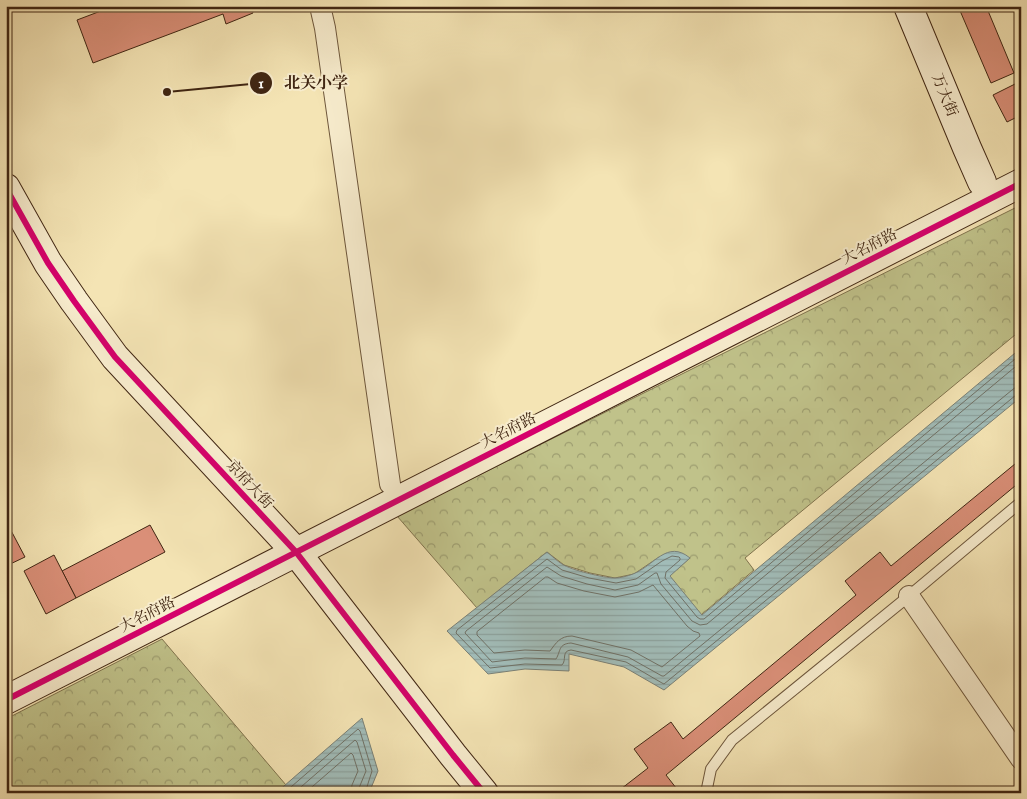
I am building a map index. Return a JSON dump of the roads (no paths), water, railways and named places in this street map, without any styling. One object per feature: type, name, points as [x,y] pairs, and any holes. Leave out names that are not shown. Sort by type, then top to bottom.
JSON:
[{"type":"street","points":[[320,6],[325,28],[390,484]]},
{"type":"street","name":"万大街","points":[[908,6],[982,182]]},
{"type":"street","name":"大名府路","points":[[6,700],[290,546],[390,484],[1021,163]]},
{"type":"street","name":"大名府路","points":[[6,680],[290,546],[1021,183]]},
{"type":"street","name":"京府大街","points":[[6,188],[48,262],[115,356],[290,546],[484,793]]},
{"type":"street","points":[[909,596],[1021,759]]},
{"type":"lane","points":[[706,793],[711,769],[732,740],[1021,502]]},
{"type":"water","points":[[1021,348],[1021,397],[664,690],[624,667],[569,654],[569,671],[525,669],[488,674],[447,631],[547,552],[560,563],[573,569],[610,578],[633,574],[667,553],[674,551],[682,553],[690,558],[670,576],[702,615]]},
{"type":"water","points":[[362,718],[378,771],[369,793],[276,793]]},
{"type":"place","name":"北关小学","points":[[167,92]]}]
